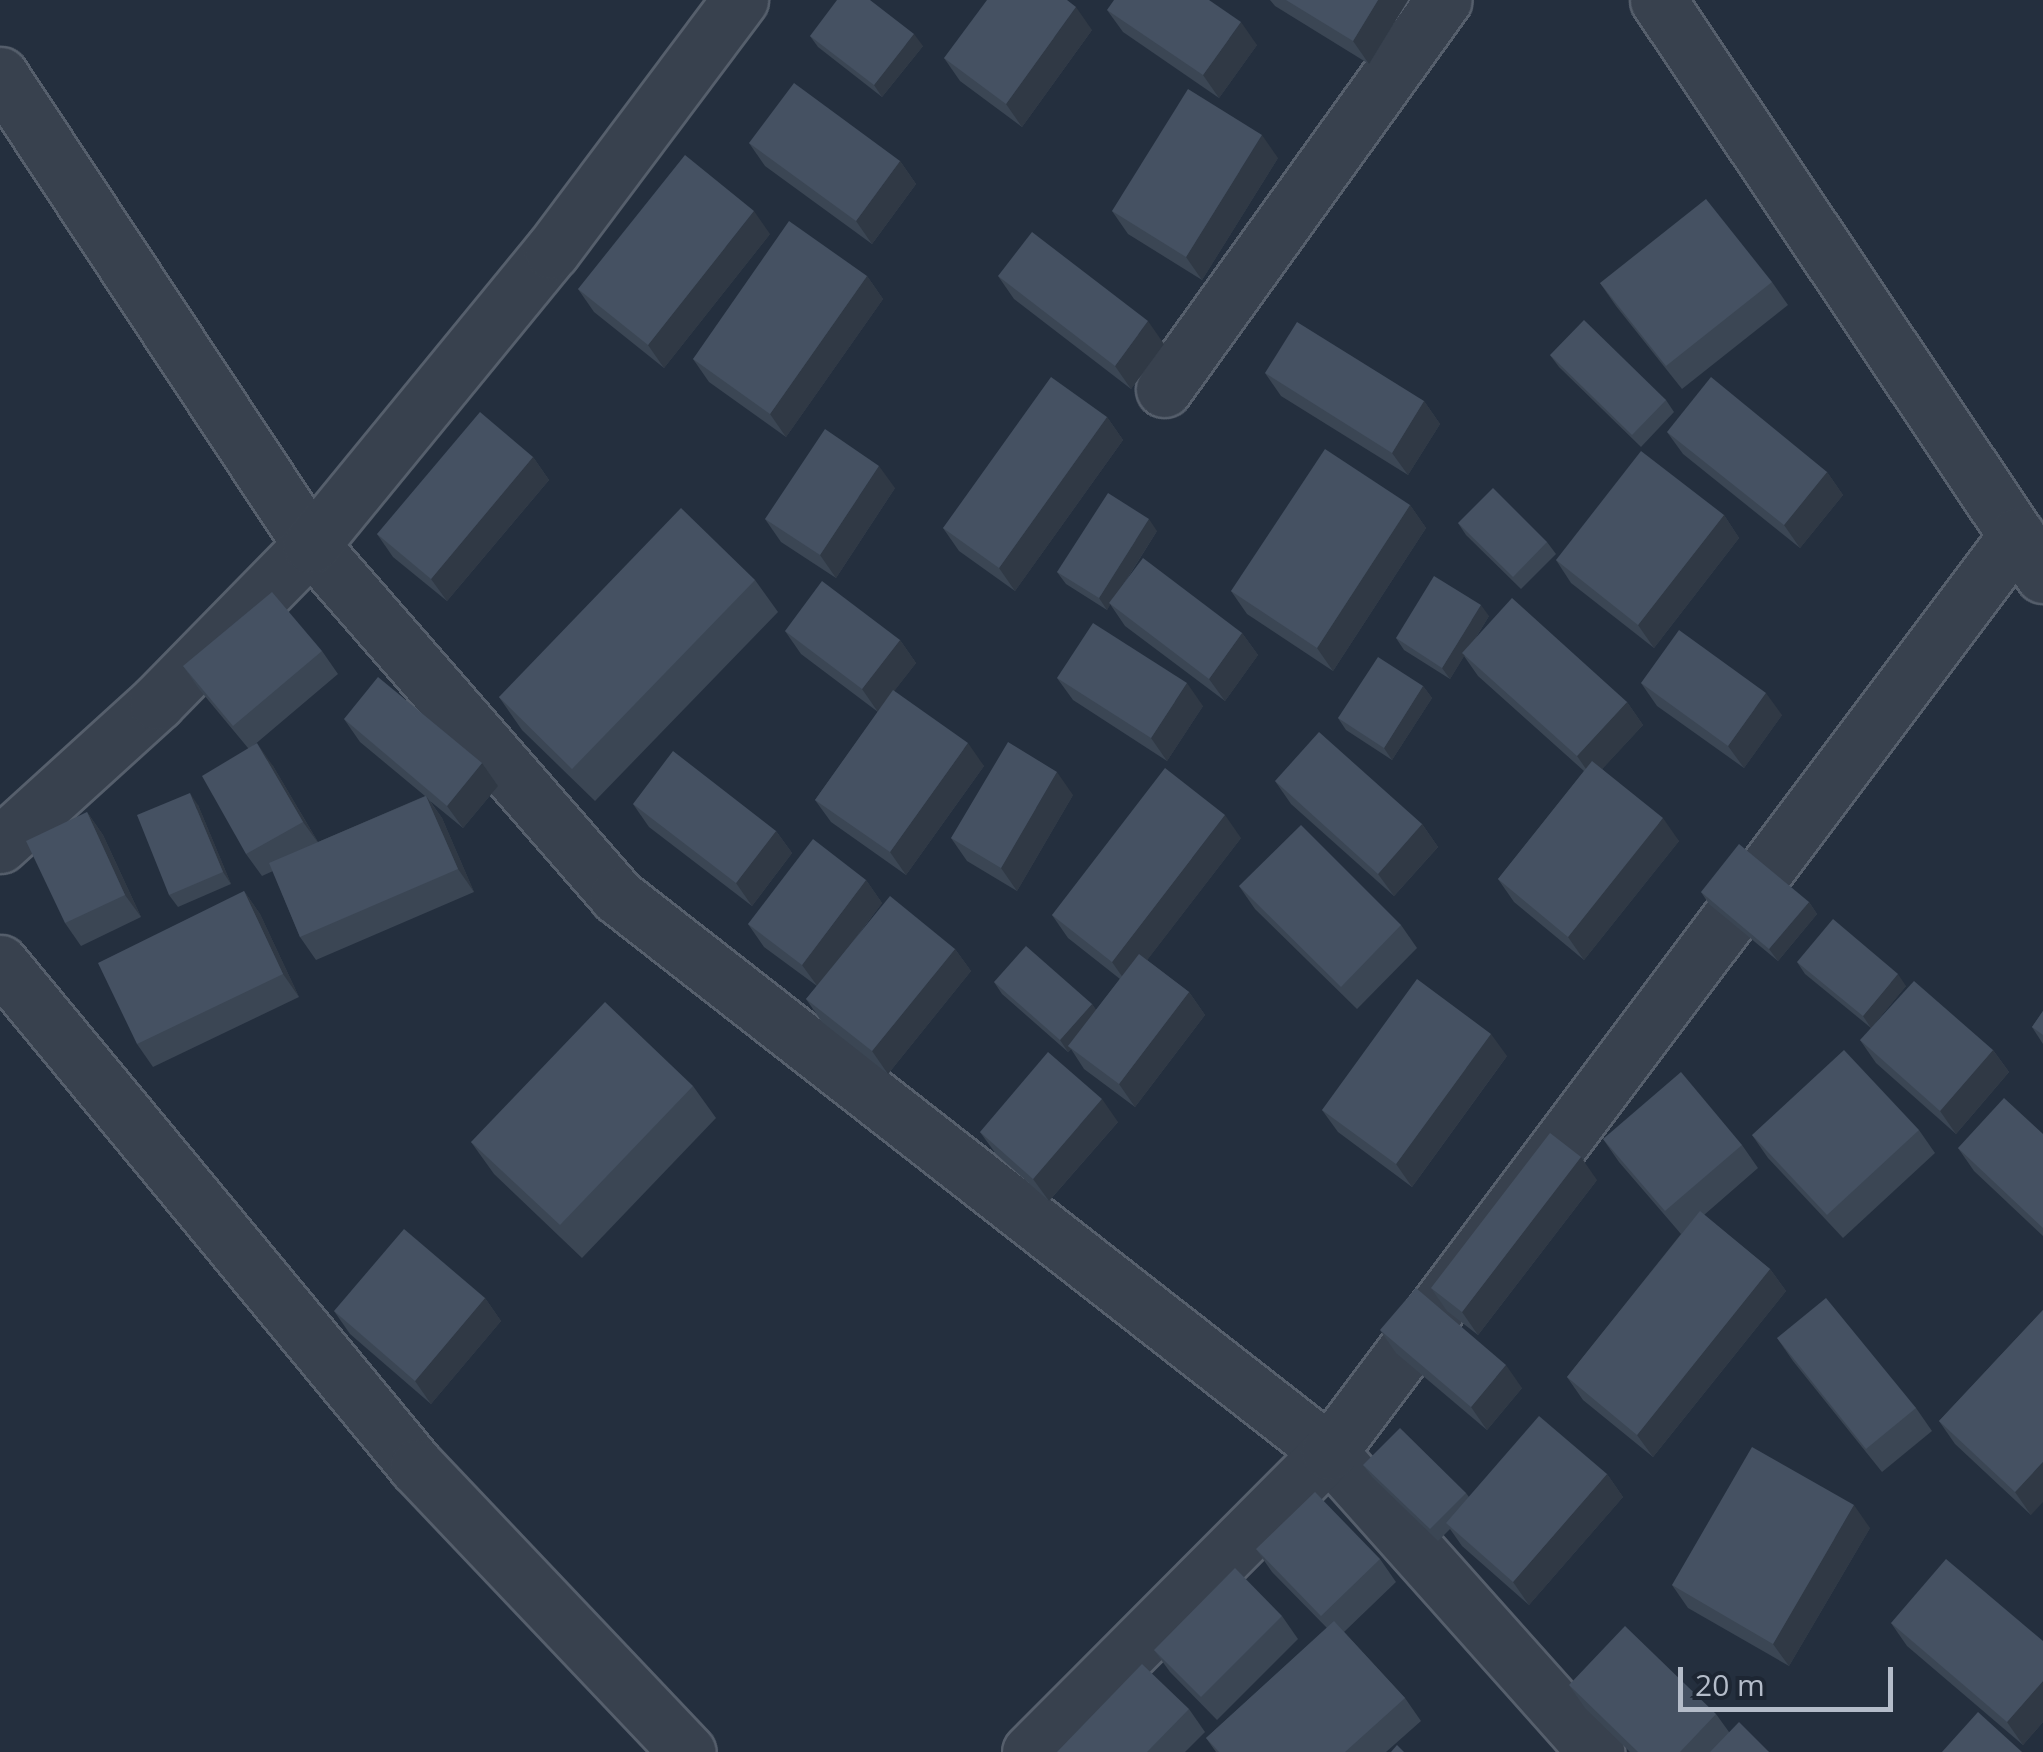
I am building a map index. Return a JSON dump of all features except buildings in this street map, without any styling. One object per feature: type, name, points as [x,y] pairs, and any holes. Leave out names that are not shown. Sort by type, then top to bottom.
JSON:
[{"type":"street","points":[[0,845],[157,702],[310,545],[552,252],[740,0]]},
{"type":"street","points":[[1164,389],[1444,0]]},
{"type":"street","points":[[1030,1752],[1328,1452],[2030,555],[1658,0]]},
{"type":"street","points":[[0,74],[310,545],[617,896],[1328,1452],[1596,1752]]},
{"type":"street","points":[[0,963],[416,1467],[688,1752]]}]
